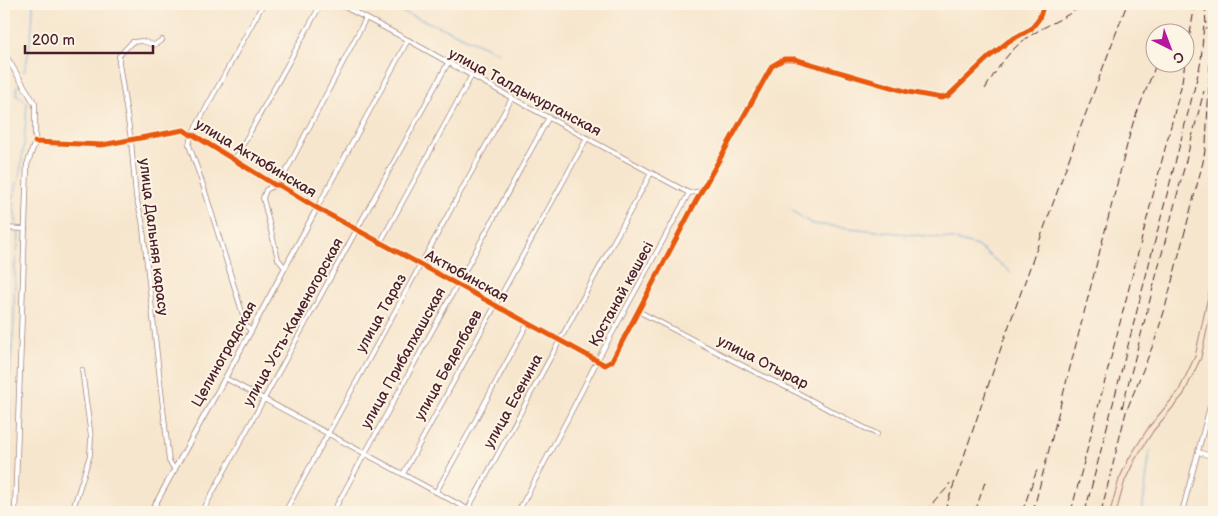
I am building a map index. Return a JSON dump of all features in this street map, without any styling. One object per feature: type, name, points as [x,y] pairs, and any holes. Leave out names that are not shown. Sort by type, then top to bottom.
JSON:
[{"type":"main road","points":[[1113,512],[1122,480],[1132,460],[1151,429],[1182,393],[1192,371],[1198,356],[1214,283]]},
{"type":"street","points":[[251,331],[246,325],[189,145],[191,134],[264,4]]},
{"type":"street","points":[[234,160],[321,4]]},
{"type":"street","name":"улица Талдыкурганская","points":[[339,4],[689,193]]},
{"type":"street","points":[[638,311],[772,66],[784,59],[794,59],[908,92],[941,98],[948,96],[1009,41],[1031,29],[1039,19],[1044,4]]},
{"type":"street","points":[[285,268],[278,259],[263,198],[266,190],[277,185],[366,18]]},
{"type":"street","name":"улица Дальняя карасу","points":[[162,40],[154,45],[142,41],[132,42],[119,56],[119,63],[131,140],[136,197],[142,220],[169,461],[175,470]]},
{"type":"street","points":[[317,208],[408,40]]},
{"type":"street","points":[[4,53],[35,104],[35,142],[27,165],[15,512]]},
{"type":"street","name":"улица Усть-Каменогорская","points":[[202,512],[448,63]]},
{"type":"street","points":[[380,243],[472,75]]},
{"type":"street","name":"улица Тараз","points":[[285,512],[512,98]]},
{"type":"street","name":"улица Прибалхашская","points":[[332,512],[549,117]]},
{"type":"street","name":"улица Актюбинская","points":[[35,142],[102,145],[184,130],[317,208]]},
{"type":"street","name":"улица Беделбаев","points":[[402,474],[587,138]]},
{"type":"street","name":"улица Есенина","points":[[468,509],[652,172]]},
{"type":"street","points":[[689,193],[702,191]]},
{"type":"street","name":"Қостанай көшесі","points":[[518,512],[568,420],[597,361],[689,193]]},
{"type":"street","name":"Актюбинская","points":[[317,208],[605,365],[612,361],[638,311]]},
{"type":"street","name":"Целиноградская","points":[[151,512],[317,208]]},
{"type":"street","points":[[4,305],[7,228],[25,229]]},
{"type":"street","name":"улица Отырар","points":[[638,311],[877,434]]},
{"type":"street","name":"улица Есенина","points":[[436,492],[528,323]]},
{"type":"street","points":[[72,512],[90,455],[91,437],[82,370]]},
{"type":"street","points":[[225,378],[473,512]]},
{"type":"street","points":[[1182,512],[1214,391]]},
{"type":"street","points":[[1198,452],[1214,457]]},
{"type":"waterway","points":[[24,72],[31,38],[33,4]]},
{"type":"waterway","points":[[382,4],[448,30],[499,53]]},
{"type":"waterway","points":[[17,85],[17,95],[27,103],[20,173],[13,199],[17,226]]},
{"type":"waterway","points":[[791,210],[812,224],[953,239],[977,246],[1011,272]]},
{"type":"waterway","points":[[5,512],[10,427],[9,384],[18,230]]},
{"type":"waterway","points":[[1142,512],[1150,450]]},
{"type":"railway","points":[[985,89],[999,67],[1016,47],[1083,4]]},
{"type":"railway","points":[[944,512],[1078,134],[1127,4]]},
{"type":"railway","points":[[1071,512],[1181,87],[1195,4]]},
{"type":"railway","points":[[1205,4],[1206,29]]},
{"type":"railway","points":[[1101,512],[1126,412],[1155,340],[1164,312],[1203,162],[1206,144],[1214,4]]},
{"type":"railway","points":[[1085,512],[1197,78],[1201,61],[1204,23]]},
{"type":"railway","points":[[1033,512],[1133,123],[1153,72]]},
{"type":"railway","points":[[1122,408],[1204,91]]},
{"type":"railway","points":[[1022,512],[1037,470]]},
{"type":"railway","points":[[975,512],[986,479]]},
{"type":"railway","points":[[925,512],[950,483]]},
{"type":"cycle path","points":[[35,142],[102,145],[184,130],[275,185],[279,185],[317,208],[605,365],[612,361],[696,201],[772,66],[784,59],[794,59],[908,92],[941,98],[948,96],[989,57],[1009,41],[1031,29],[1039,19],[1044,4]]}]
